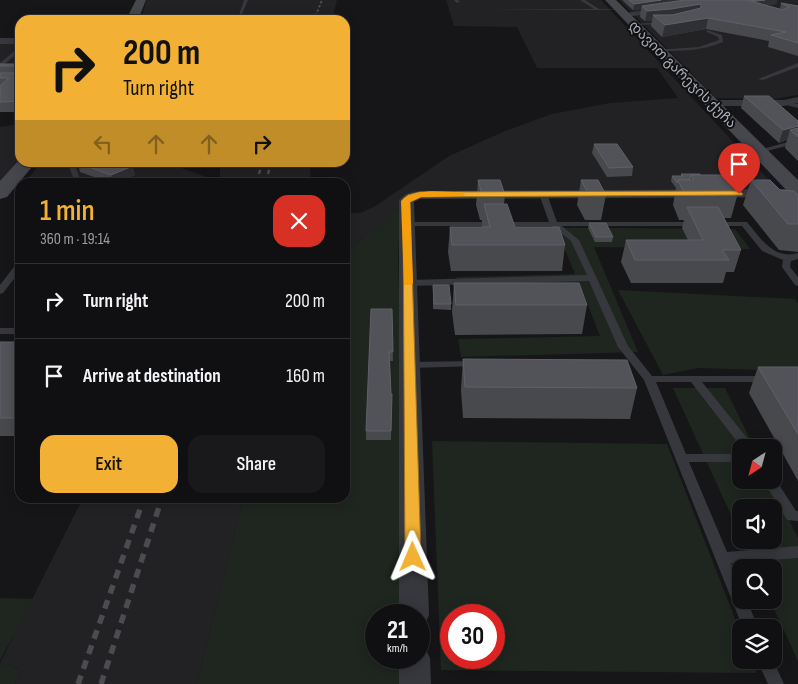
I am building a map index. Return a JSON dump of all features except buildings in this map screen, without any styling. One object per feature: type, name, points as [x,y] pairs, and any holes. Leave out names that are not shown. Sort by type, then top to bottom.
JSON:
[{"type":"main road","points":[[134,15],[141,0]]},
{"type":"main road","name":"დავით გარეჯის ქუჩა","points":[[618,12],[659,50],[798,192]]},
{"type":"main road","points":[[0,193],[23,167]]},
{"type":"street","points":[[618,12],[673,8]]},
{"type":"street","points":[[0,41],[15,41]]},
{"type":"street","points":[[712,104],[779,105],[798,100]]},
{"type":"street","points":[[414,604],[406,201],[420,194],[798,192]]},
{"type":"street","points":[[414,669],[415,684]]},
{"type":"lane","points":[[240,14],[246,0]]},
{"type":"lane","points":[[582,0],[618,12],[669,23]]},
{"type":"lane","points":[[477,10],[618,12]]},
{"type":"lane","points":[[659,50],[693,50],[711,46],[721,41],[720,36],[709,31]]},
{"type":"lane","points":[[0,66],[15,54]]},
{"type":"lane","points":[[761,79],[798,65]]},
{"type":"lane","points":[[779,105],[798,106]]},
{"type":"lane","points":[[759,151],[798,141]]},
{"type":"lane","points":[[543,194],[554,224],[575,240],[630,362],[649,379],[747,619]]},
{"type":"lane","points":[[406,224],[744,224],[765,249],[788,260],[798,256]]},
{"type":"lane","points":[[788,260],[786,267],[798,283]]},
{"type":"lane","points":[[0,291],[15,272]]},
{"type":"lane","points":[[408,284],[592,278]]},
{"type":"lane","points":[[0,331],[15,331]]},
{"type":"lane","points":[[410,364],[488,364]]},
{"type":"lane","points":[[693,378],[742,439]]},
{"type":"lane","points":[[649,379],[778,379]]},
{"type":"lane","points":[[680,458],[732,458]]},
{"type":"lane","points":[[775,489],[792,516],[798,516]]},
{"type":"lane","points":[[721,558],[798,552]]},
{"type":"lane","points":[[769,669],[776,684]]},
{"type":"shaded area","points":[[147,0],[337,0],[333,15],[142,15]]},
{"type":"shaded area","points":[[446,0],[601,0],[779,191],[420,191],[350,249],[350,213],[360,213],[374,207],[449,156],[505,131],[552,114],[610,103],[678,98],[657,68],[537,68],[517,27],[454,26]]},
{"type":"shaded area","points":[[619,0],[798,0],[798,95],[774,99],[716,98]]},
{"type":"shaded area","points":[[15,39],[15,110],[0,110],[0,40]]},
{"type":"shaded area","points":[[15,125],[15,167],[0,183],[0,127]]},
{"type":"shaded area","points":[[38,167],[179,167],[209,178],[28,178]]},
{"type":"shaded area","points":[[220,167],[311,167],[310,178],[220,178]]},
{"type":"shaded area","points":[[401,206],[398,257],[404,455],[412,604],[365,604],[365,669],[414,669],[415,684],[197,684],[242,503],[350,503],[350,249]]},
{"type":"shaded area","points":[[476,227],[735,229],[750,249],[594,247],[638,352],[461,357],[458,339],[600,336],[583,292],[462,298],[456,277],[575,274],[561,241]]},
{"type":"shaded area","points":[[618,290],[795,299],[798,303],[798,371],[698,368],[663,375]]},
{"type":"shaded area","points":[[673,388],[725,388],[750,439],[732,439],[732,489],[774,489],[779,499],[732,499],[732,517]]},
{"type":"shaded area","points":[[432,441],[667,444],[735,619],[732,619],[732,669],[755,669],[757,673],[441,670],[505,669],[505,604],[440,604],[440,645]]},
{"type":"shaded area","points":[[80,503],[242,503],[197,684],[15,684],[21,669],[0,663]]},
{"type":"shaded area","points":[[782,505],[798,538],[798,661],[782,626],[782,619],[779,619],[774,609],[782,609],[782,559],[751,559],[747,549],[782,549]]},
{"type":"shaded area","points":[[0,598],[34,599],[0,660]]},
{"type":"shaded area","points":[[0,663],[21,669],[15,684],[0,684]]},
{"type":"railway","points":[[316,15],[322,0]]},
{"type":"railway","points":[[257,178],[261,167]]},
{"type":"railway","points":[[266,178],[270,167]]},
{"type":"railway","points":[[78,684],[142,503]]},
{"type":"railway","points":[[101,684],[160,503]]},
{"type":"slow traffic","points":[[407,283],[406,201],[420,194],[461,194]]},
{"type":"route","points":[[413,557],[406,201],[420,194],[739,194]]}]
